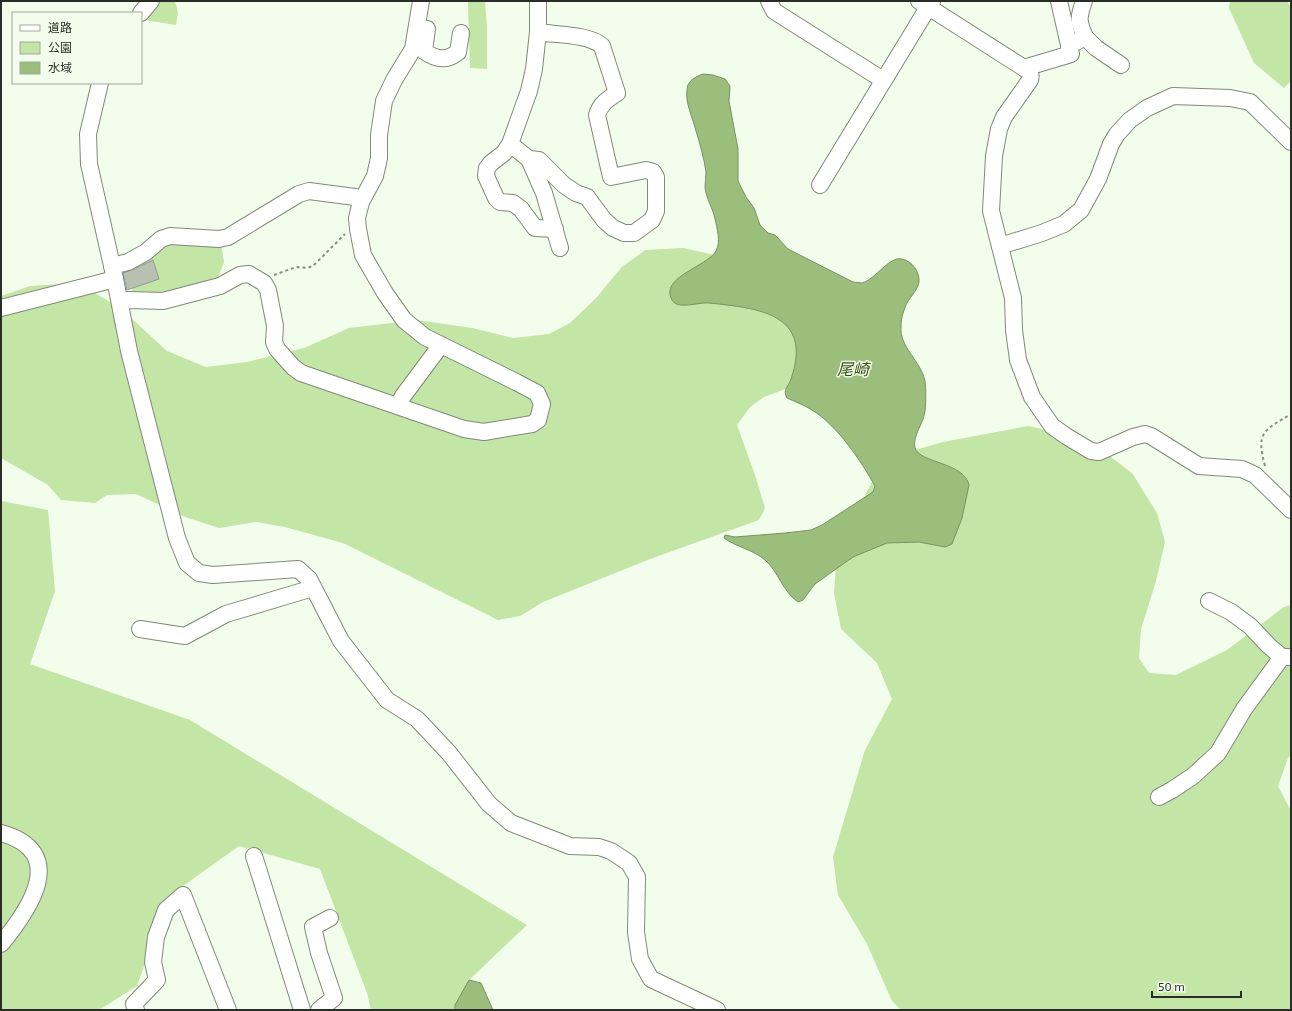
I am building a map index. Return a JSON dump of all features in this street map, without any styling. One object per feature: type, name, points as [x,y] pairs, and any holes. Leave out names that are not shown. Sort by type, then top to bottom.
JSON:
[{"type":"street","points":[[142,12],[151,1]]},
{"type":"street","points":[[120,303],[128,300],[164,301],[220,286],[240,276],[249,274],[264,283],[268,290],[274,313],[274,342],[293,367],[301,373],[464,429],[484,432],[532,424],[538,420],[542,404],[537,393],[425,337],[404,320],[385,293],[362,255],[357,218],[361,202],[375,176],[379,158],[379,135],[384,101],[394,80],[413,49],[421,1]]},
{"type":"street","points":[[425,1],[430,10],[424,51],[432,57],[447,58],[454,55],[458,52],[461,33]]},
{"type":"street","points":[[538,1],[538,32],[532,83],[510,144],[504,153],[490,163],[487,168],[486,176],[496,198],[500,202],[513,203],[521,209],[535,228],[555,230]]},
{"type":"street","points":[[770,1],[774,11],[883,80]]},
{"type":"street","points":[[1024,68],[1070,54],[1059,1]]},
{"type":"street","points":[[1084,1],[1079,15],[1080,26],[1085,37],[1096,48],[1121,65]]},
{"type":"street","points":[[820,185],[927,3],[1024,68],[1030,73],[1030,80],[1004,117],[999,128],[994,156],[991,211],[1013,298],[1014,330],[1018,360],[1032,396],[1052,426],[1092,451],[1099,452],[1133,437],[1145,434],[1151,436],[1200,466],[1242,469],[1255,475],[1291,510]]},
{"type":"street","points":[[529,159],[539,160],[564,185],[576,193],[588,197],[604,220],[613,228],[624,233],[634,233],[652,220],[656,211],[656,177],[653,172],[646,170],[611,177],[597,115],[598,108],[602,103],[617,93],[602,46],[597,42],[586,38],[538,32]]},
{"type":"street","points":[[1069,46],[1085,37]]},
{"type":"street","points":[[100,84],[88,134],[89,164],[114,273],[129,351],[177,538],[187,564],[199,573],[213,575],[298,569],[309,579],[341,641],[388,700],[417,719],[450,753],[489,804],[511,823],[570,846],[599,847],[611,851],[629,863],[637,877],[636,932],[640,959],[651,979],[717,1010]]},
{"type":"street","points":[[1000,246],[1042,233],[1064,224],[1081,210],[1098,179],[1111,144],[1117,134],[1130,120],[1147,108],[1173,96],[1230,98],[1250,102],[1291,142]]},
{"type":"street","points":[[510,144],[529,159],[544,192],[560,248]]},
{"type":"street","points":[[1,308],[114,273],[128,262],[146,252],[161,240],[170,236],[219,239],[228,237],[299,194],[309,192],[355,197],[361,202]]},
{"type":"street","points":[[398,406],[403,396],[441,345]]},
{"type":"street","points":[[140,629],[185,636],[226,614],[313,588]]},
{"type":"street","points":[[1159,797],[1193,776],[1218,753],[1244,709],[1287,657],[1269,646],[1250,626],[1231,612],[1209,601]]},
{"type":"street","points":[[1,833],[14,837],[30,847],[39,866],[39,880],[34,894],[16,925],[1,944]]},
{"type":"street","points":[[254,856],[302,1010]]},
{"type":"street","points":[[132,1008],[157,980],[153,962],[156,937],[166,910],[183,895],[228,1010]]},
{"type":"street","points":[[319,1010],[334,998],[319,953],[313,927],[330,918]]},
{"type":"path","points":[[264,283],[275,275],[296,267],[307,268],[314,266],[352,226],[358,226]]},
{"type":"path","points":[[1267,471],[1261,450],[1263,434],[1269,428],[1291,414]]},
{"type":"green space","points":[[160,1],[175,1],[178,13],[176,25],[144,20]]},
{"type":"green space","points":[[485,1],[487,27],[487,69],[470,68],[468,2]]},
{"type":"green space","points":[[1230,1],[1287,1],[1291,8],[1291,81],[1284,88],[1254,63],[1229,8]]},
{"type":"green space","points":[[170,241],[221,244],[224,262],[217,281],[176,291],[133,292],[125,267]]},
{"type":"green space","points":[[683,248],[732,259],[791,285],[818,377],[764,397],[750,407],[737,425],[765,508],[759,520],[650,559],[543,602],[520,616],[498,620],[343,543],[285,527],[256,522],[219,528],[185,517],[136,494],[107,495],[95,503],[61,500],[48,485],[1,458],[1,296],[30,286],[78,283],[120,308],[167,351],[206,367],[247,362],[304,348],[349,328],[417,320],[472,328],[513,338],[549,334],[570,323],[596,298],[622,267],[645,250]]},
{"type":"green space","points":[[1028,426],[1087,439],[1132,473],[1157,513],[1165,542],[1156,581],[1141,629],[1139,658],[1149,673],[1176,675],[1227,650],[1284,607],[1291,605],[1291,755],[1288,758],[1278,786],[1291,811],[1291,1010],[901,1010],[892,1001],[867,944],[838,895],[833,857],[865,750],[892,699],[877,663],[841,629],[834,593],[837,550],[877,472],[901,454],[943,442]]},
{"type":"green space","points":[[1,501],[48,510],[55,591],[30,664],[190,720],[527,925],[469,980],[461,1010],[371,1010],[367,993],[320,869],[239,846],[169,896],[137,986],[99,1010],[1,1010]]},
{"type":"water","name":"尾崎","points":[[703,74],[713,75],[725,79],[730,86],[729,101],[738,149],[738,181],[746,197],[754,208],[760,225],[768,233],[775,235],[788,249],[853,282],[862,283],[867,281],[887,264],[897,259],[906,260],[917,271],[919,282],[907,303],[902,317],[901,326],[903,341],[923,374],[925,381],[925,411],[915,439],[915,448],[918,453],[924,457],[951,467],[959,472],[965,477],[969,485],[962,518],[952,544],[945,547],[919,542],[887,543],[853,557],[815,584],[803,600],[798,602],[788,593],[774,570],[765,560],[724,538],[725,535],[735,537],[811,530],[822,525],[873,492],[875,486],[848,444],[830,425],[812,410],[787,398],[785,393],[791,379],[796,357],[795,340],[788,327],[777,318],[762,312],[745,308],[709,303],[678,305],[672,300],[670,292],[672,285],[686,273],[711,257],[716,251],[718,243],[718,231],[705,187],[706,172],[704,162],[687,100],[688,84],[694,78]]},
{"type":"water","points":[[469,980],[481,983],[493,1010],[455,1010],[455,1005]]},
{"type":"building","points":[[153,260],[159,279],[127,290],[123,273]]}]
